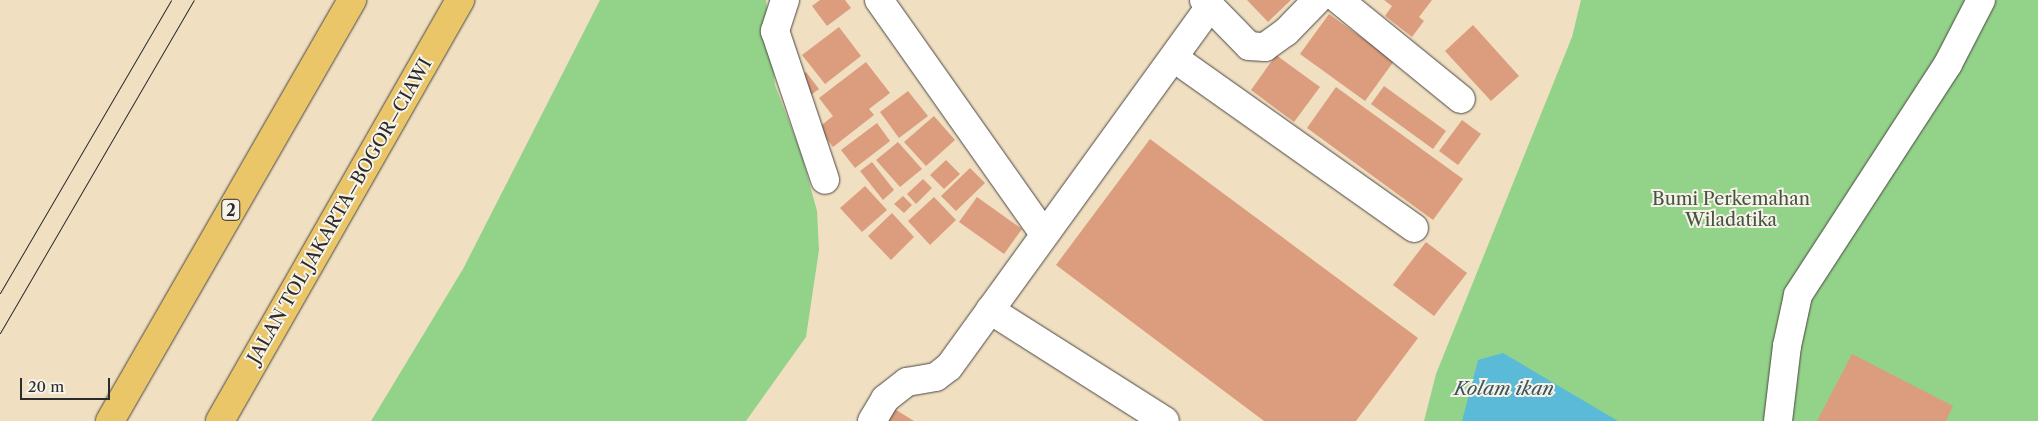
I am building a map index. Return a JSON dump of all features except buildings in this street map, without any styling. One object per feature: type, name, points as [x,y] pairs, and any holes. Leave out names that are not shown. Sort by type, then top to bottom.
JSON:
[{"type":"highway","name":"2","points":[[110,421],[352,0]]},
{"type":"highway","name":"JALAN TOL JAKARTA–BOGOR–CIAWI","points":[[220,421],[460,0]]},
{"type":"street","points":[[786,0],[775,31],[825,180]]},
{"type":"street","points":[[878,0],[1044,234]]},
{"type":"street","points":[[872,421],[886,399],[907,382],[936,377],[949,366],[1174,58],[1207,3],[1249,46],[1265,47],[1286,32],[1317,0]]},
{"type":"street","points":[[1339,0],[1461,99]]},
{"type":"street","points":[[1778,421],[1787,346],[1798,295],[1948,64],[1982,0]]},
{"type":"street","points":[[1174,58],[1414,228]]},
{"type":"street","points":[[990,310],[1165,421]]},
{"type":"green space","points":[[600,0],[766,0],[775,85],[802,156],[817,211],[819,250],[806,337],[746,421],[371,421],[463,269]]},
{"type":"green space","name":"Bumi Perkemahan Wiladatika","points":[[1581,0],[2038,0],[2038,421],[1424,421],[1436,374],[1572,37]]},
{"type":"water","name":"Kolam ikan","points":[[1503,353],[1618,421],[1462,421],[1478,360]]},
{"type":"tram line","points":[[0,293],[171,0]]},
{"type":"tram line","points":[[0,333],[194,0]]}]
